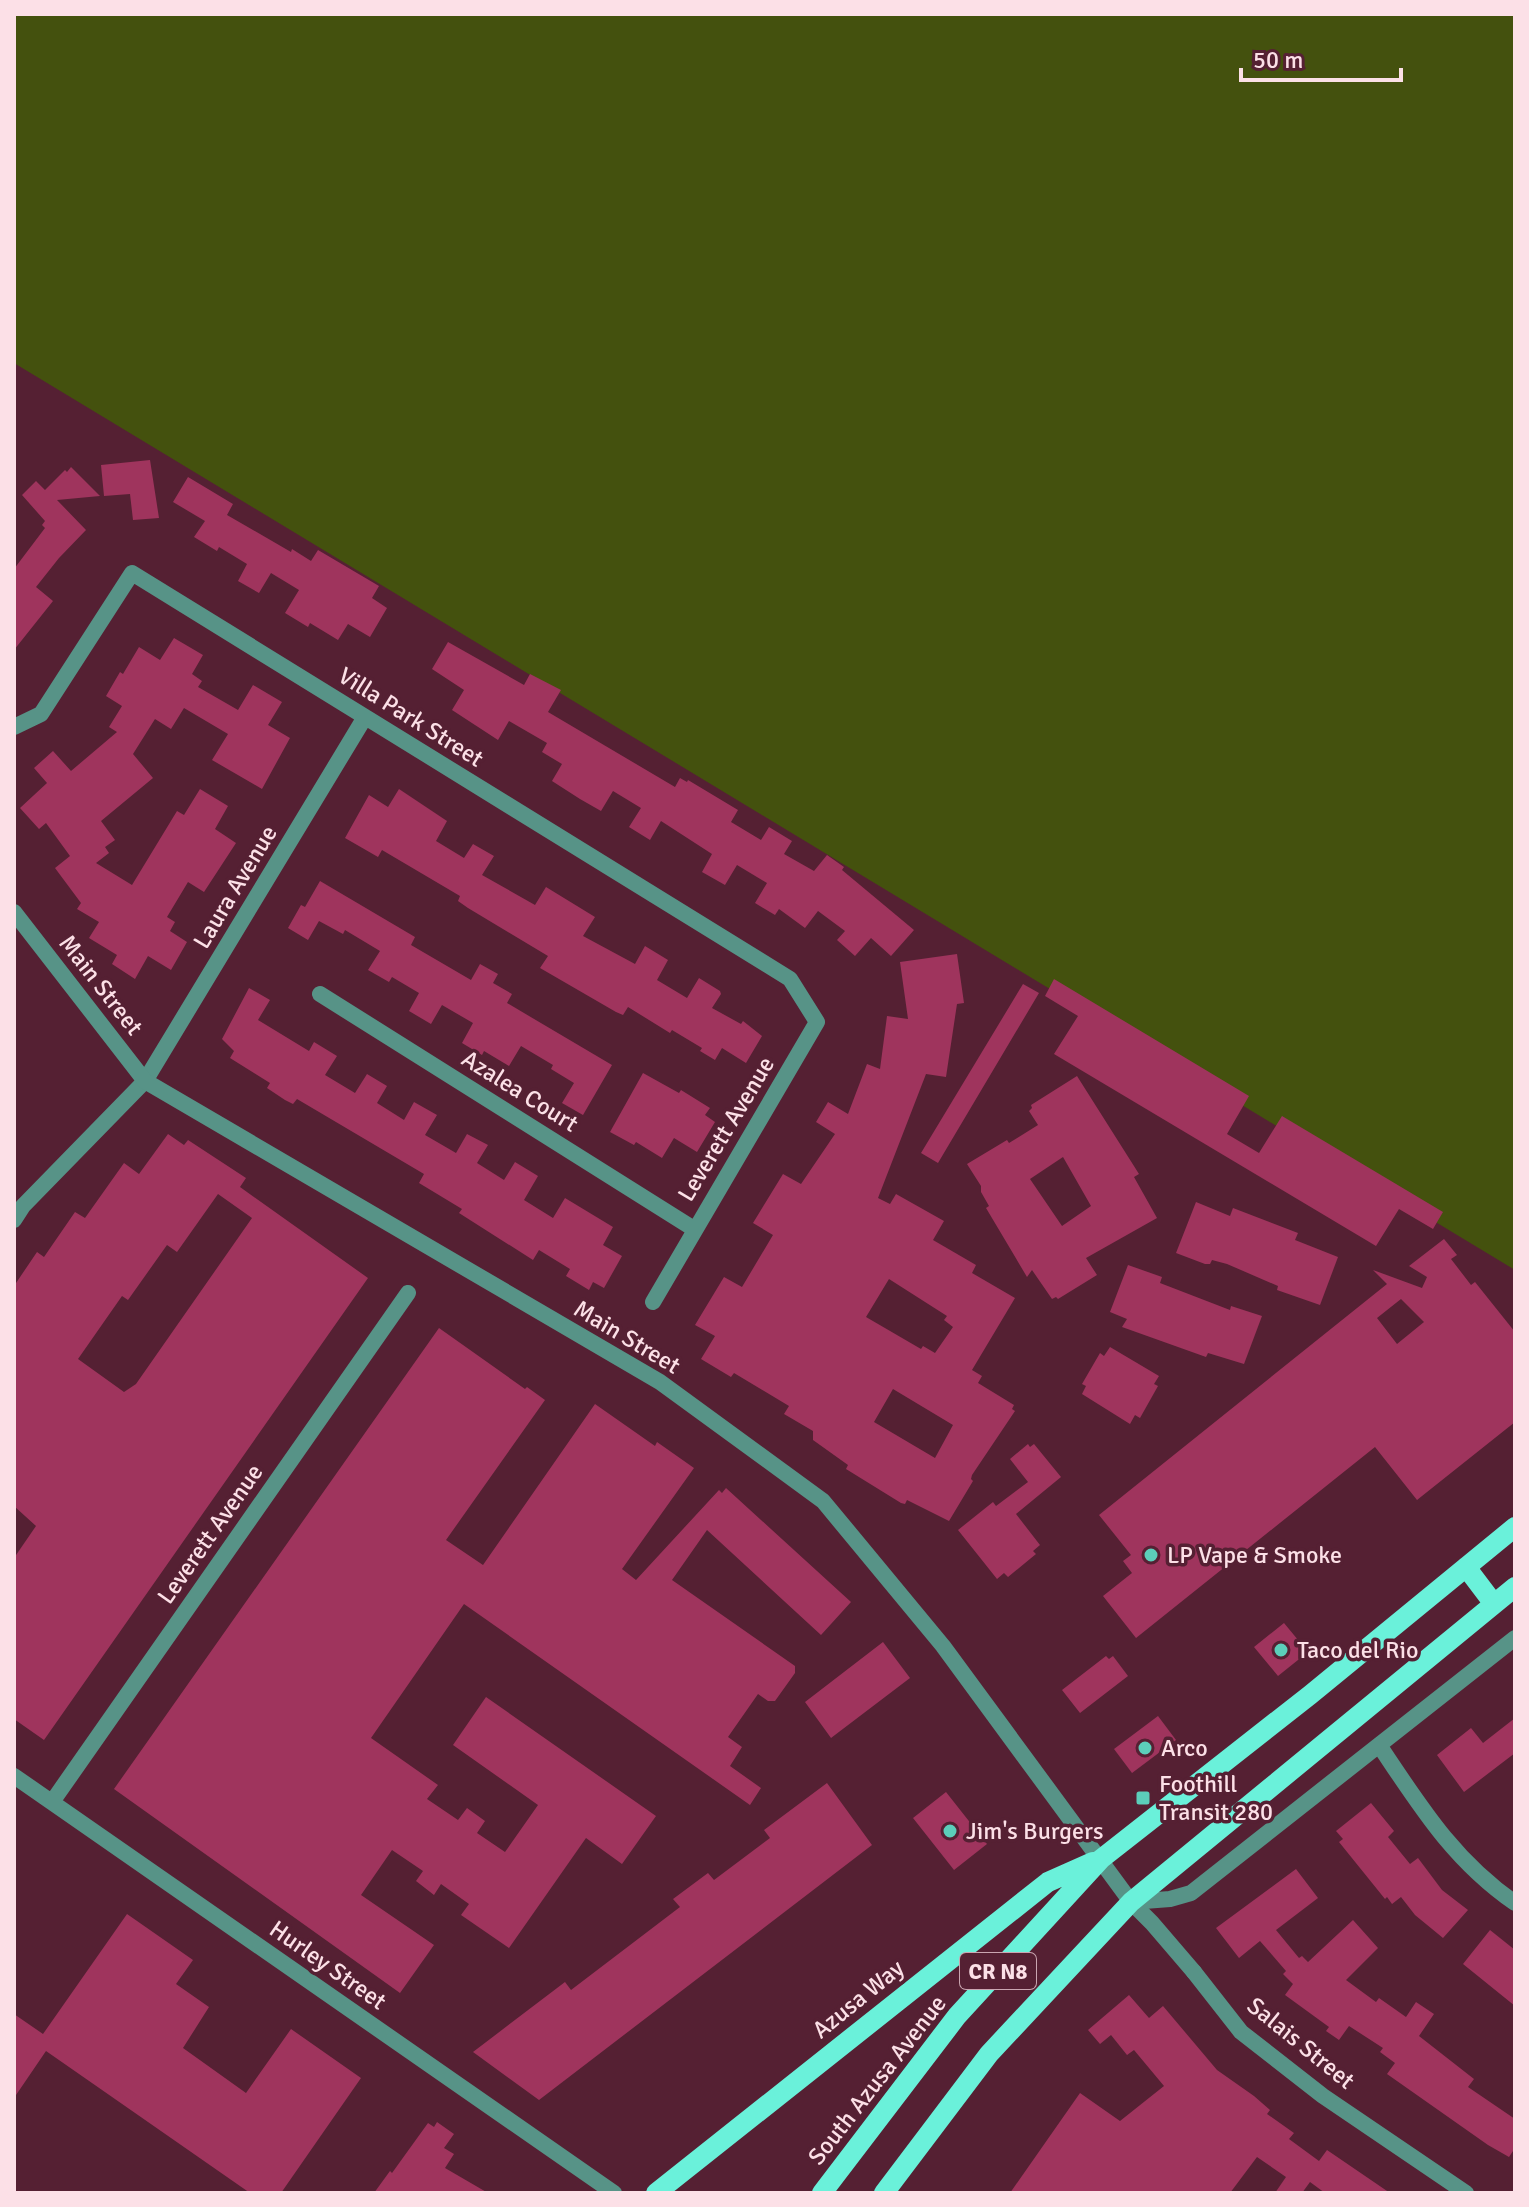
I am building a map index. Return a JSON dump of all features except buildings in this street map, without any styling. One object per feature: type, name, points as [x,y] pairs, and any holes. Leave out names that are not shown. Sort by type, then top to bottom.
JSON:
[{"type":"main road","name":"South Azusa Avenue","points":[[822,2193],[957,2016],[1101,1859],[1310,1695],[1515,1527]]},
{"type":"main road","points":[[1466,1567],[1494,1604]]},
{"type":"main road","name":"CR N8","points":[[884,2193],[989,2054],[1131,1902],[1515,1587]]},
{"type":"main road","name":"Azusa Way","points":[[656,2193],[785,2093],[968,1942],[983,1934],[1048,1882],[1101,1859]]},
{"type":"street","name":"Villa Park Street","points":[[14,727],[41,714],[132,573],[790,979],[817,1022]]},
{"type":"street","name":"Laura Avenue","points":[[14,1220],[23,1206],[145,1081],[365,717]]},
{"type":"street","name":"Main Street","points":[[14,912],[145,1081],[660,1382],[823,1501],[943,1646],[1131,1902]]},
{"type":"street","name":"Azalea Court","points":[[320,994],[694,1229]]},
{"type":"street","name":"Leverett Avenue","points":[[653,1302],[817,1022]]},
{"type":"street","name":"Leverett Avenue","points":[[52,1802],[408,1293]]},
{"type":"street","points":[[1131,1902],[1170,1899],[1191,1893],[1515,1638]]},
{"type":"street","points":[[1379,1745],[1450,1847],[1490,1885],[1515,1903]]},
{"type":"street","name":"Hurley Street","points":[[14,1776],[614,2193]]},
{"type":"street","name":"Salais Street","points":[[1131,1902],[1194,1972],[1241,2032],[1323,2096],[1466,2193]]},
{"type":"green space","points":[[14,14],[1515,14],[1515,1270],[14,363]]},
{"type":"place","name":"LP Vape & Smoke","points":[[1151,1555]]},
{"type":"place","name":"Taco del Rio","points":[[1281,1650]]},
{"type":"place","name":"Arco","points":[[1145,1748]]},
{"type":"place","name":"Foothill Transit 280","points":[[1143,1798]]},
{"type":"place","name":"Jim's Burgers","points":[[950,1831]]}]
